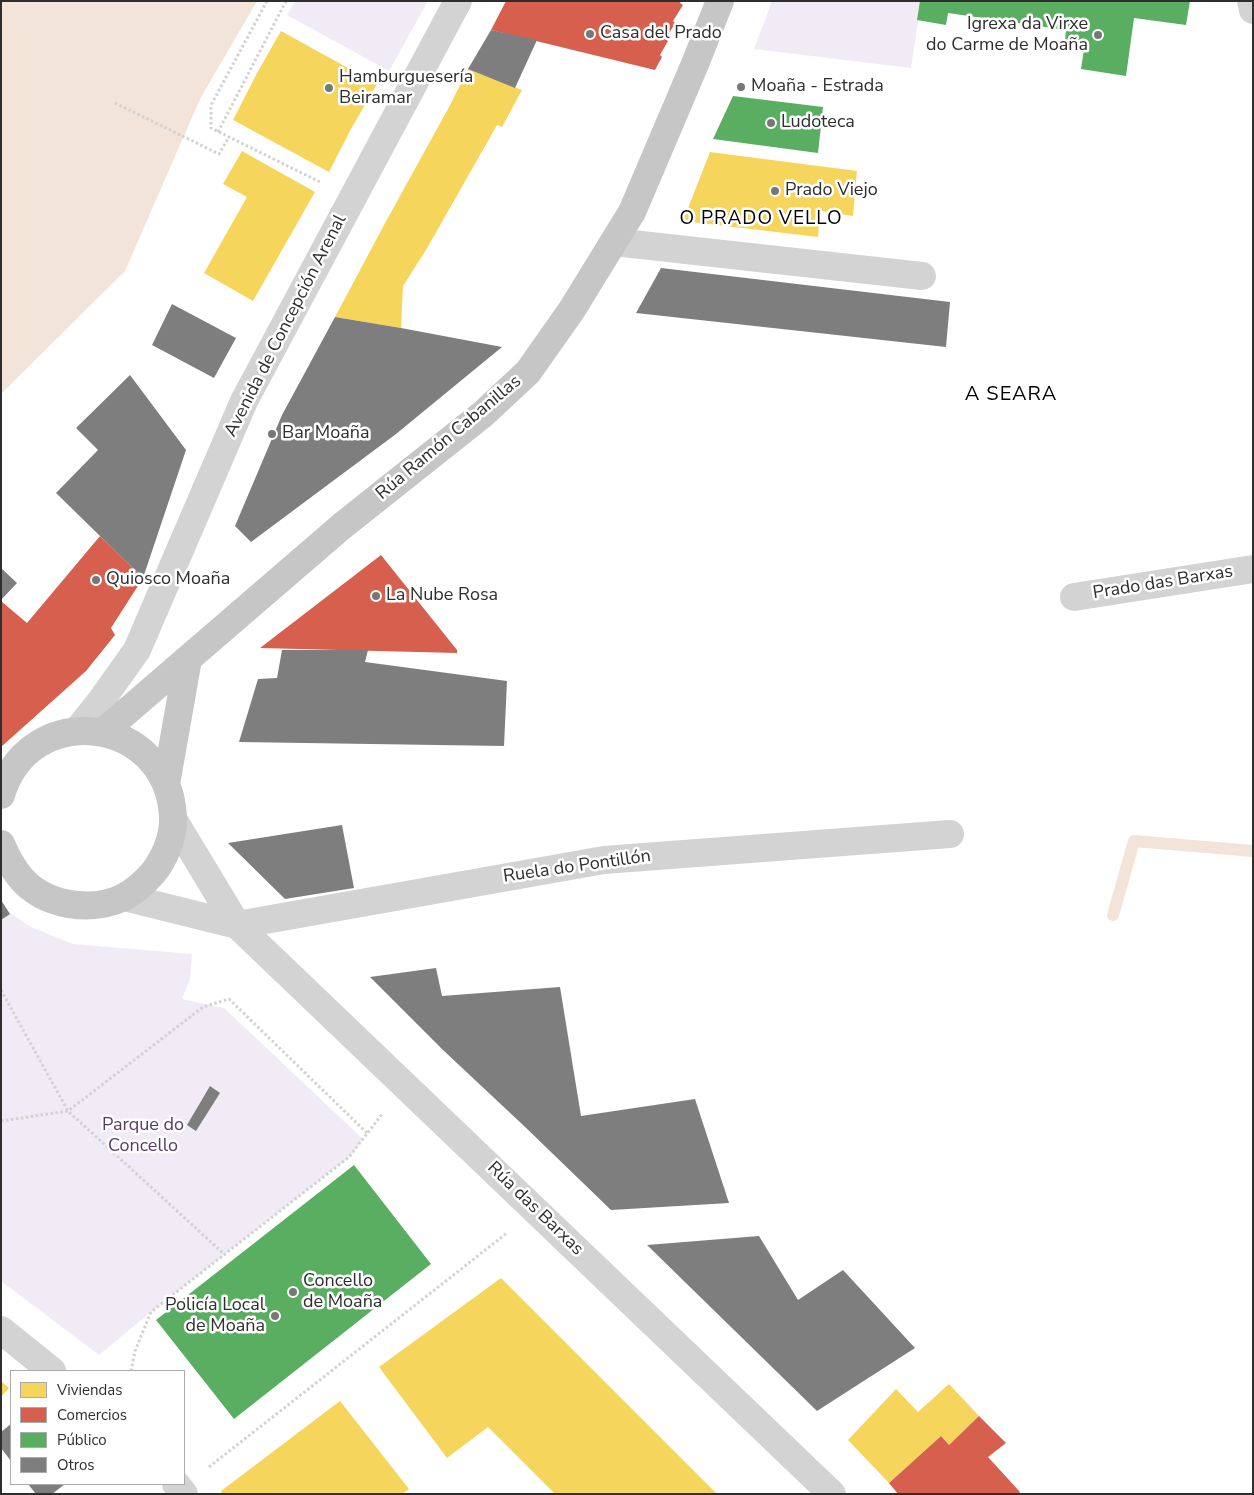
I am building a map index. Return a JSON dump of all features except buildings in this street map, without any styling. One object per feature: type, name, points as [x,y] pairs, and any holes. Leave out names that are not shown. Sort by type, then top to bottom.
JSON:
[{"type":"main road","name":"Rúa Ramón Cabanillas","points":[[90,732],[188,659],[342,526],[483,414],[528,372],[571,311],[632,212],[720,1]]},
{"type":"main road","points":[[166,784],[188,659]]},
{"type":"main road","points":[[1,795],[5,782],[17,762],[34,746],[54,736],[90,732],[123,739],[141,750],[155,765],[166,784],[171,801],[173,819],[169,843],[159,865],[144,883],[124,897],[103,904],[80,906],[58,902],[38,892],[21,878],[3,854]]},
{"type":"street","name":"Avenida de Concepción Arenal","points":[[90,732],[100,702],[137,650],[244,401],[458,1]]},
{"type":"street","points":[[1250,1],[1253,10]]},
{"type":"street","points":[[614,242],[922,276]]},
{"type":"street","name":"Prado das Barxas","points":[[1074,597],[1253,569]]},
{"type":"street","name":"Rúa das Barxas","points":[[173,819],[237,924],[832,1494]]},
{"type":"street","name":"Ruela do Pontillón","points":[[237,924],[604,860],[950,834]]},
{"type":"street","points":[[124,897],[237,924]]},
{"type":"street","points":[[1,1330],[51,1370]]},
{"type":"path","points":[[267,1],[211,105],[211,128],[352,198]]},
{"type":"path","points":[[218,132],[286,1]]},
{"type":"path","points":[[115,103],[219,154],[229,137]]},
{"type":"path","points":[[1,990],[68,1111],[224,1254]]},
{"type":"path","points":[[1,1121],[68,1111],[203,1007],[229,999],[367,1133]]},
{"type":"path","points":[[130,1370],[135,1351],[151,1312],[349,1156],[405,1085]]},
{"type":"path","points":[[180,1489],[537,1210]]},
{"type":"green space","points":[[295,1],[428,1],[389,71],[287,15]]},
{"type":"green space","points":[[772,1],[921,1],[911,68],[754,49]]},
{"type":"green space","name":"Parque do Concello","points":[[1,907],[31,927],[73,944],[192,954],[190,979],[182,999],[224,1008],[363,1139],[349,1157],[99,1355],[1,1281]]},
{"type":"shaded area","points":[[1,1],[257,1],[200,99],[125,271],[1,394]]},
{"type":"waterway","points":[[1113,915],[1134,841],[1253,851]]},
{"type":"place","name":"Casa del Prado","points":[[590,34]]},
{"type":"place","name":"Igrexa da Virxe do Carme de Moaña","points":[[1098,35]]},
{"type":"place","name":"Moaña - Estrada","points":[[741,87]]},
{"type":"place","name":"Hamburguesería Beiramar","points":[[329,88]]},
{"type":"place","name":"Ludoteca","points":[[771,123]]},
{"type":"place","name":"Prado Viejo","points":[[775,191]]},
{"type":"place","name":"Bar Moaña","points":[[272,434]]},
{"type":"place","name":"Quiosco Moaña","points":[[96,580]]},
{"type":"place","name":"La Nube Rosa","points":[[376,596]]},
{"type":"place","name":"Concello de Moaña","points":[[293,1292]]},
{"type":"place","name":"Policía Local de Moaña","points":[[275,1316]]},
{"type":"district","name":"O PRADO VELLO","points":[[761,219]]},
{"type":"district","name":"A SEARA","points":[[1011,395]]}]
